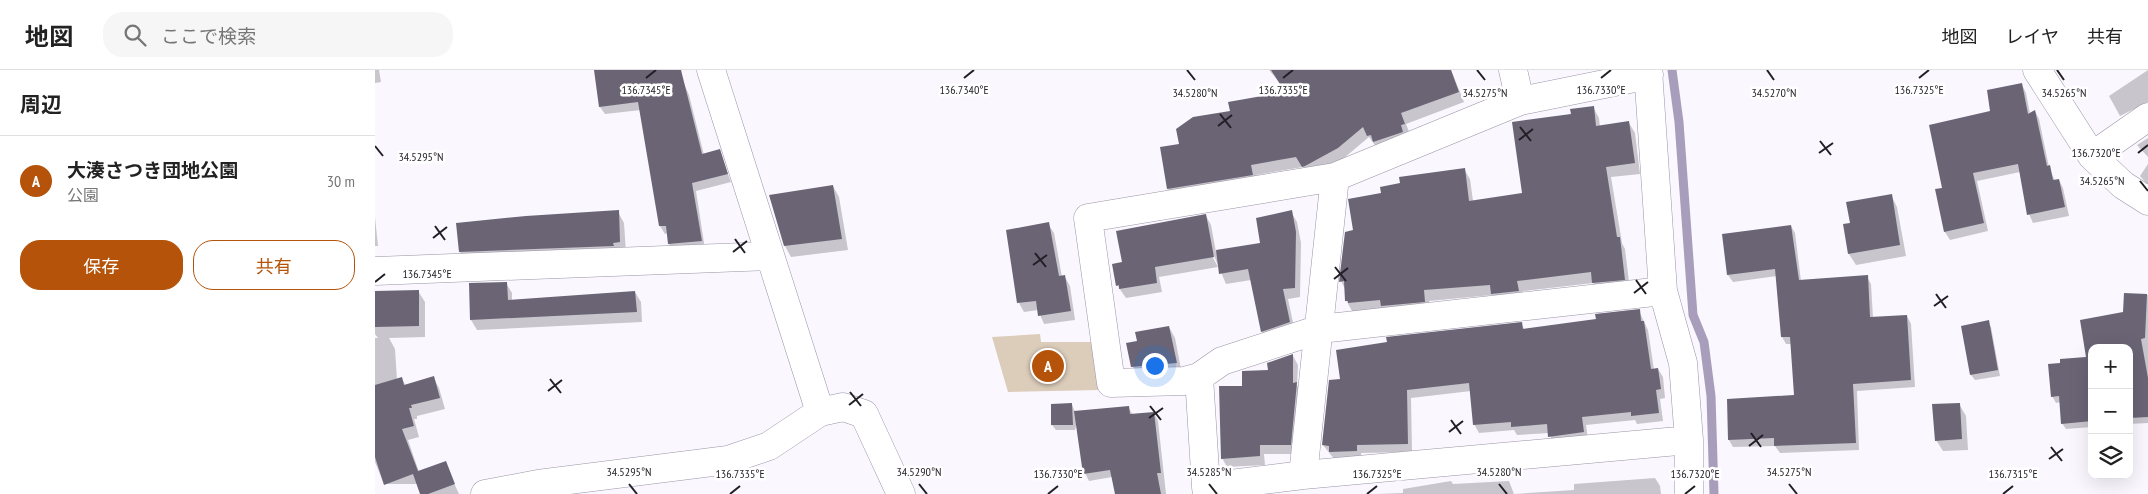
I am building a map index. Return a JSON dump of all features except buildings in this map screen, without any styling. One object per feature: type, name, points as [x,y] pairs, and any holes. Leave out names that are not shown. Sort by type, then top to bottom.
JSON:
[{"type":"street","points":[[711,70],[820,412]]},
{"type":"street","points":[[1513,70],[1521,101]]},
{"type":"street","points":[[2037,70],[2092,156],[2123,185],[2148,201]]},
{"type":"street","points":[[1663,291],[1320,329],[1223,361],[1199,377],[1184,381],[1111,383],[1088,218],[1335,177],[1521,101],[1648,72],[1663,291],[1683,363],[1689,440],[1689,494]]},
{"type":"street","points":[[2092,156],[2148,117]]},
{"type":"street","points":[[1303,475],[1335,177]]},
{"type":"street","points":[[375,271],[769,256]]},
{"type":"street","points":[[1199,377],[1206,491],[1303,475],[1689,440]]},
{"type":"street","points":[[485,494],[538,484],[728,460],[769,446],[820,412],[843,407],[864,414],[901,494]]},
{"type":"shaded area","points":[[1040,334],[1041,342],[1092,342],[1100,390],[1008,392],[992,337]]},
{"type":"waterway","points":[[1672,70],[1679,122],[1693,315],[1704,342],[1711,396],[1714,494]]},
{"type":"place","name":"大湊さつき団地公園","points":[[1048,366]]}]
